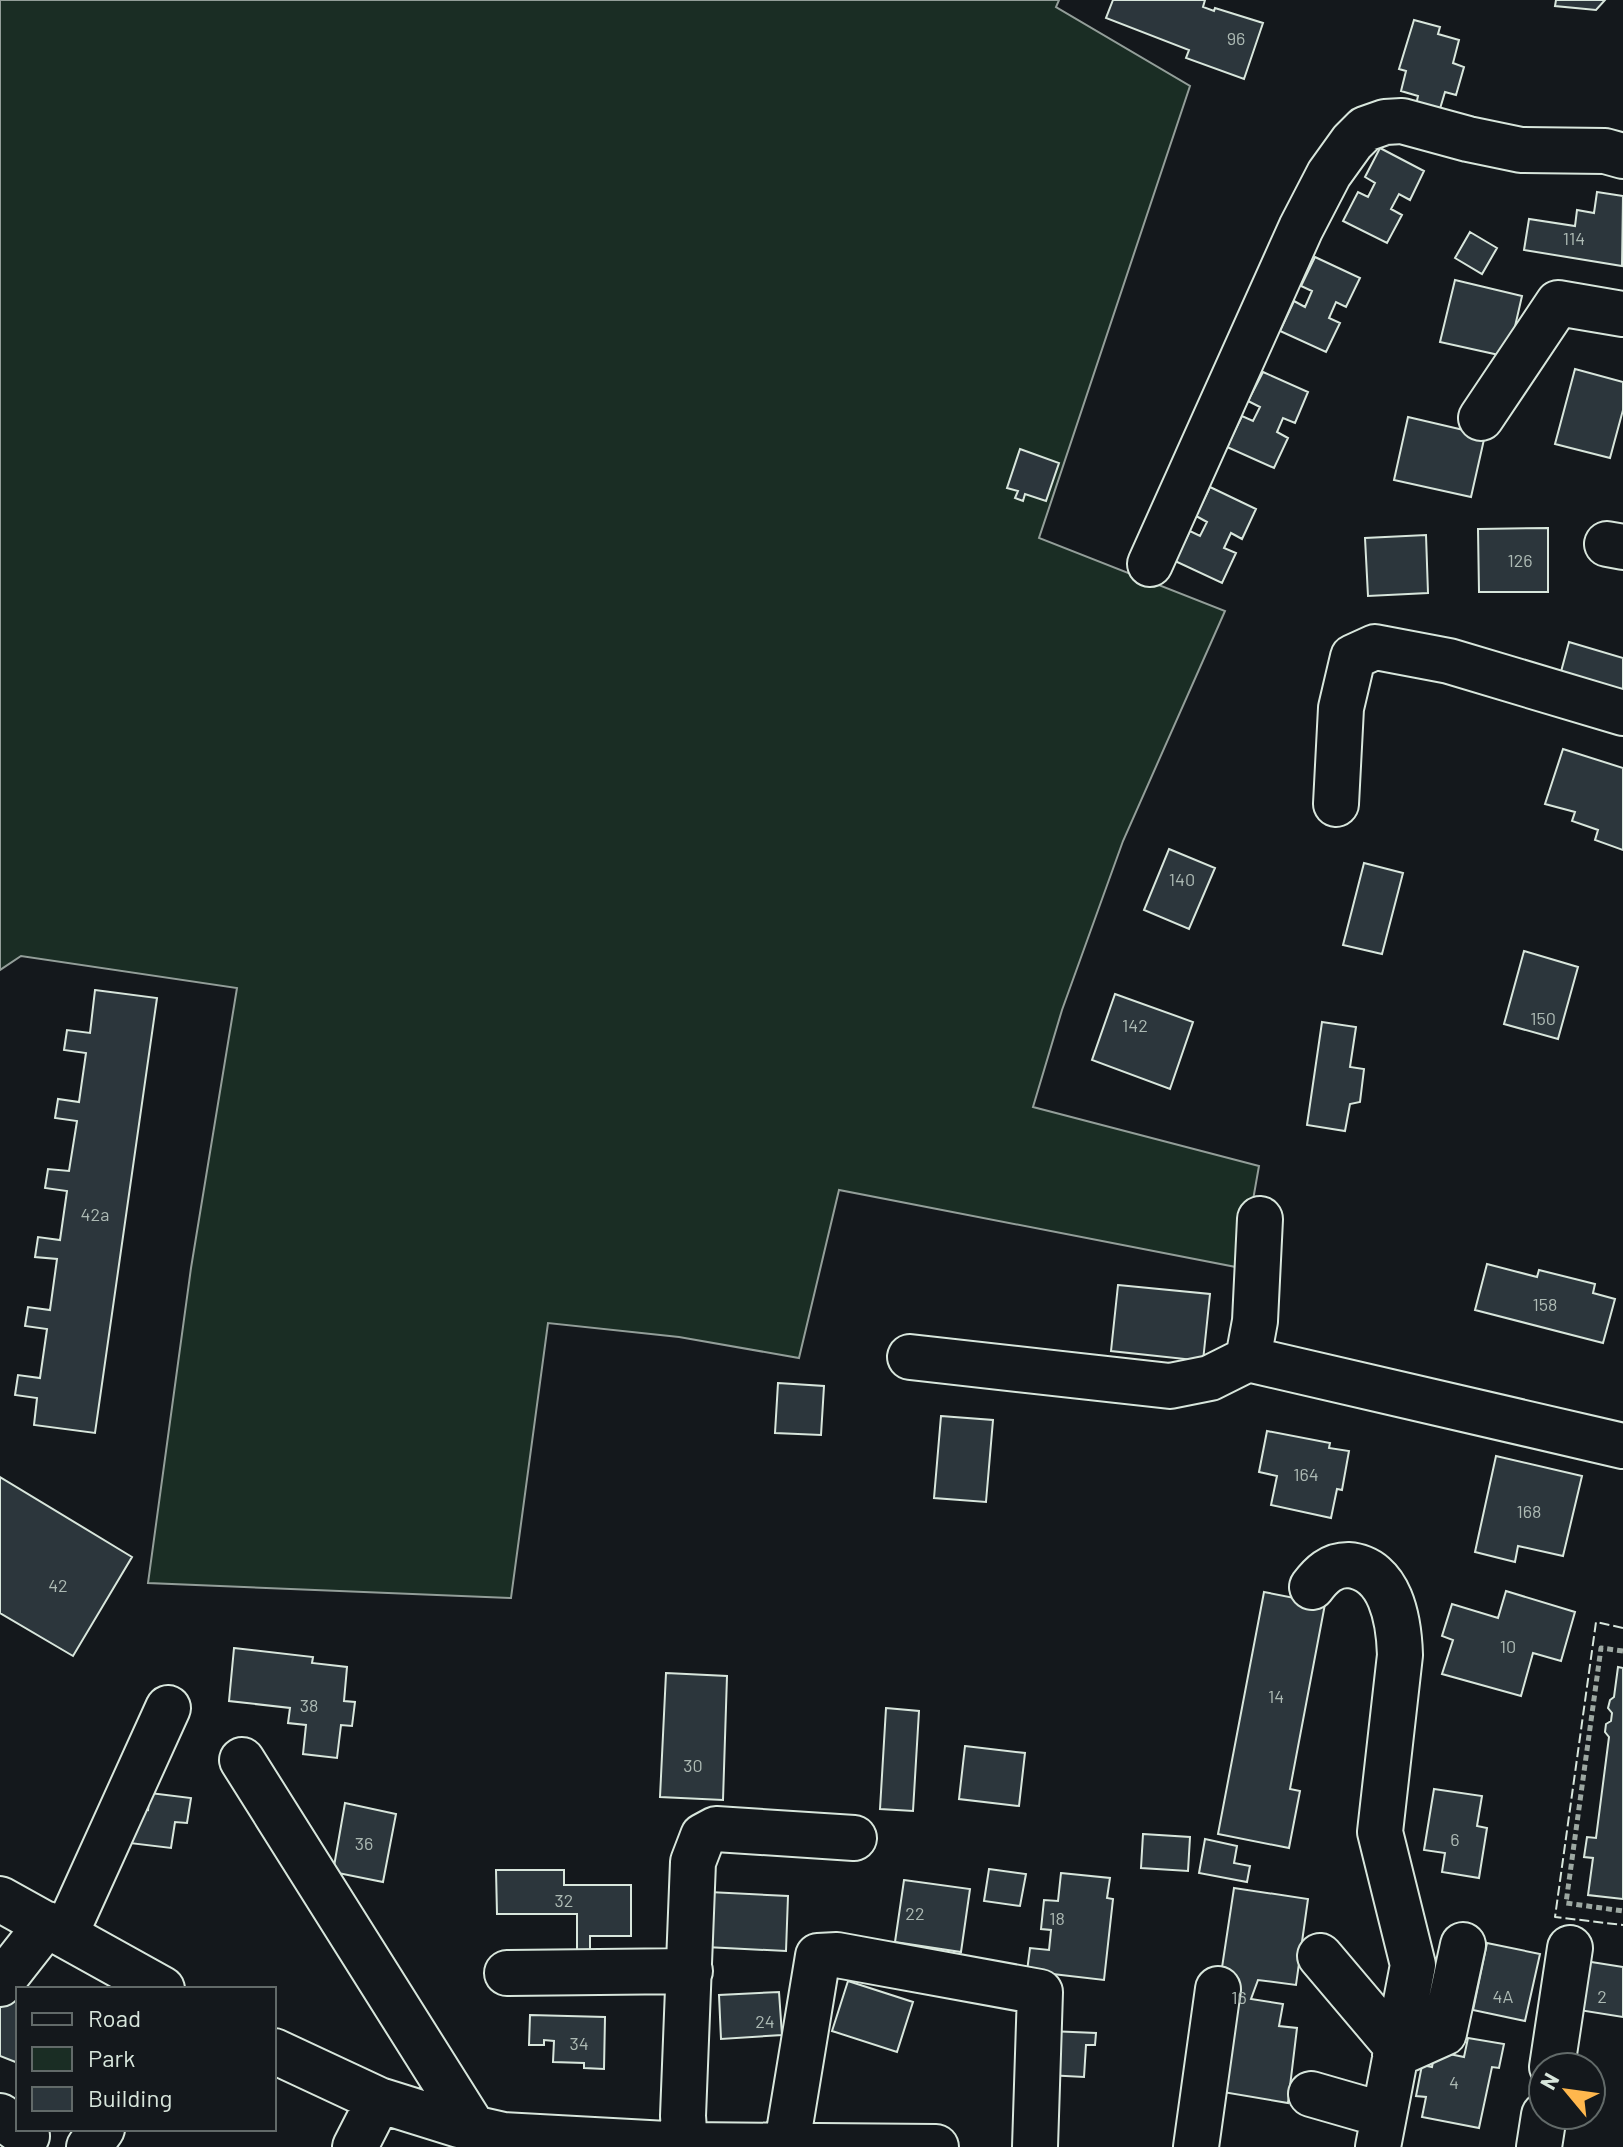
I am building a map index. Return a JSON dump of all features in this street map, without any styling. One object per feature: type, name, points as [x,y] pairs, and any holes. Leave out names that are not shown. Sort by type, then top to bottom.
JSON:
[{"type":"street","points":[[1150,564],[1301,228],[1329,174],[1365,129],[1385,122],[1402,121],[1521,150],[1605,151],[1623,156]]},
{"type":"street","points":[[1481,418],[1558,303],[1623,314]]},
{"type":"street","points":[[1336,804],[1341,708],[1353,657],[1375,647],[1449,661],[1623,713]]},
{"type":"street","points":[[1248,1359],[1255,1321],[1260,1219]]},
{"type":"street","points":[[910,1357],[1170,1386],[1210,1378],[1248,1359],[1623,1446]]},
{"type":"street","points":[[1311,2094],[1381,2131],[1413,1965],[1380,1832],[1400,1655],[1397,1620],[1378,1579],[1358,1567],[1344,1565],[1328,1569],[1312,1587]]},
{"type":"street","points":[[0,1984],[56,1930],[168,1708]]},
{"type":"street","points":[[242,1760],[461,2134]]},
{"type":"street","points":[[685,2145],[683,2116],[693,1862],[703,1836],[716,1829],[854,1838]]},
{"type":"street","points":[[0,1899],[158,1987]]},
{"type":"street","points":[[1396,2051],[1444,2033],[1463,1945]]},
{"type":"street","points":[[1554,2051],[1570,1948]]},
{"type":"street","points":[[787,2144],[818,1956],[837,1955],[1040,1992],[1035,2147]]},
{"type":"street","points":[[1320,1956],[1396,2051]]},
{"type":"street","points":[[507,1973],[690,1971]]},
{"type":"street","points":[[1196,2147],[1218,1989]]},
{"type":"street","points":[[276,2052],[461,2134],[591,2144],[910,2147]]},
{"type":"street","points":[[355,2147],[379,2100]]},
{"type":"path","points":[[1623,1651],[1601,1648],[1566,1903],[1623,1911]]},
{"type":"green space","points":[[0,0],[1059,0],[1056,7],[1190,86],[1039,538],[1225,611],[1123,841],[1062,1010],[1033,1107],[1259,1166],[1241,1268],[839,1190],[799,1358],[679,1337],[548,1323],[511,1598],[148,1583],[191,1268],[237,988],[21,956],[0,970]]},
{"type":"building","points":[[1113,0],[1205,0],[1203,7],[1263,23],[1244,79],[1186,58],[1189,50],[1106,18]]},
{"type":"building","points":[[1556,0],[1605,0],[1596,10],[1555,6]]},
{"type":"building","points":[[1414,20],[1440,27],[1438,34],[1459,40],[1453,63],[1464,67],[1456,95],[1445,92],[1439,112],[1416,105],[1418,96],[1401,91],[1406,71],[1399,69]]},
{"type":"building","points":[[1380,148],[1424,171],[1410,200],[1399,194],[1391,209],[1402,215],[1387,243],[1343,221],[1358,192],[1368,197],[1375,183],[1365,177]]},
{"type":"building","points":[[1597,192],[1623,196],[1622,266],[1524,250],[1529,219],[1575,226],[1577,210],[1594,213]]},
{"type":"building","points":[[1470,232],[1497,248],[1482,274],[1455,258]]},
{"type":"building","points":[[1315,257],[1360,278],[1346,307],[1336,302],[1329,318],[1340,323],[1326,352],[1280,331],[1294,301],[1305,307],[1312,291],[1301,286]]},
{"type":"building","points":[[1455,280],[1522,296],[1508,357],[1440,342]]},
{"type":"building","points":[[1575,369],[1623,382],[1623,410],[1610,458],[1555,444]]},
{"type":"building","points":[[1263,372],[1308,392],[1295,423],[1283,418],[1277,432],[1288,438],[1274,468],[1227,447],[1242,416],[1253,421],[1260,407],[1248,401]]},
{"type":"building","points":[[1408,417],[1485,435],[1471,497],[1394,480]]},
{"type":"building","points":[[1020,449],[1059,463],[1046,501],[1025,494],[1023,501],[1015,498],[1018,491],[1007,488]]},
{"type":"building","points":[[1210,487],[1256,509],[1242,539],[1231,533],[1224,548],[1236,553],[1222,583],[1175,561],[1190,531],[1200,536],[1207,522],[1196,516]]},
{"type":"building","points":[[1548,528],[1548,592],[1479,592],[1478,529]]},
{"type":"building","points":[[1426,535],[1428,593],[1368,596],[1365,538]]},
{"type":"building","points":[[1569,642],[1623,658],[1623,698],[1559,679]]},
{"type":"building","points":[[1563,749],[1623,768],[1623,850],[1595,840],[1598,830],[1572,821],[1575,812],[1545,804]]},
{"type":"building","points":[[1169,849],[1215,868],[1189,929],[1144,910]]},
{"type":"building","points":[[1364,863],[1403,873],[1382,954],[1343,945]]},
{"type":"building","points":[[1524,951],[1578,967],[1558,1039],[1504,1024]]},
{"type":"building","points":[[95,990],[157,998],[95,1433],[34,1425],[37,1398],[15,1395],[18,1375],[40,1378],[47,1329],[25,1326],[28,1307],[50,1310],[57,1259],[35,1257],[38,1237],[60,1240],[67,1191],[45,1188],[48,1169],[69,1171],[77,1121],[55,1118],[58,1099],[79,1102],[86,1053],[64,1050],[67,1030],[90,1033]]},
{"type":"building","points":[[1115,994],[1193,1022],[1170,1089],[1092,1060]]},
{"type":"building","points":[[1322,1022],[1356,1027],[1350,1067],[1364,1069],[1360,1102],[1350,1104],[1345,1131],[1307,1125]]},
{"type":"building","points":[[1487,1264],[1537,1277],[1539,1270],[1595,1284],[1593,1293],[1615,1299],[1603,1343],[1475,1310]]},
{"type":"building","points":[[1118,1285],[1210,1294],[1203,1361],[1111,1351]]},
{"type":"building","points":[[778,1383],[824,1386],[821,1435],[775,1433]]},
{"type":"building","points":[[941,1416],[993,1420],[986,1502],[934,1498]]},
{"type":"building","points":[[1267,1431],[1330,1443],[1329,1448],[1349,1451],[1342,1490],[1337,1489],[1331,1518],[1271,1505],[1277,1476],[1259,1472]]},
{"type":"building","points":[[1496,1456],[1582,1476],[1563,1556],[1518,1546],[1515,1562],[1475,1552]]},
{"type":"building","points":[[0,1477],[132,1557],[73,1656],[0,1613]]},
{"type":"building","points":[[1506,1591],[1575,1612],[1561,1661],[1533,1653],[1521,1696],[1442,1674],[1453,1640],[1442,1636],[1452,1604],[1498,1618]]},
{"type":"building","points":[[1264,1592],[1325,1604],[1290,1789],[1300,1791],[1289,1848],[1218,1834]]},
{"type":"building","points":[[234,1648],[313,1657],[312,1663],[347,1667],[344,1701],[355,1702],[352,1726],[341,1725],[337,1758],[303,1754],[306,1725],[288,1723],[290,1708],[229,1701]]},
{"type":"building","points":[[1618,1667],[1623,1668],[1623,1899],[1588,1895],[1593,1858],[1584,1857],[1587,1837],[1596,1838],[1609,1737],[1605,1732],[1606,1724],[1611,1721],[1612,1713],[1608,1708],[1614,1697]]},
{"type":"building","points":[[666,1673],[727,1676],[723,1800],[660,1797]]},
{"type":"building","points":[[886,1708],[919,1711],[913,1811],[880,1809]]},
{"type":"building","points":[[965,1746],[1025,1753],[1019,1806],[959,1799]]},
{"type":"building","points":[[1434,1789],[1482,1796],[1477,1826],[1487,1828],[1479,1878],[1442,1872],[1445,1853],[1424,1850]]},
{"type":"building","points":[[150,1793],[191,1798],[187,1823],[175,1822],[171,1848],[121,1842],[126,1807],[148,1810]]},
{"type":"building","points":[[345,1803],[396,1814],[383,1882],[333,1872]]},
{"type":"building","points":[[1143,1834],[1190,1837],[1188,1871],[1141,1868]]},
{"type":"building","points":[[1205,1839],[1237,1846],[1234,1863],[1250,1866],[1247,1882],[1199,1873]]},
{"type":"building","points":[[989,1869],[1026,1874],[1020,1906],[984,1901]]},
{"type":"building","points":[[496,1870],[564,1870],[564,1885],[631,1885],[631,1936],[590,1936],[590,1950],[577,1950],[577,1914],[497,1914]]},
{"type":"building","points":[[1061,1873],[1110,1878],[1107,1898],[1113,1899],[1104,1980],[1027,1971],[1030,1948],[1049,1950],[1051,1930],[1041,1929],[1044,1900],[1058,1901]]},
{"type":"building","points":[[904,1880],[970,1889],[961,1952],[895,1942]]},
{"type":"building","points":[[1234,1888],[1308,1899],[1296,1985],[1258,1980],[1251,1999],[1283,2004],[1279,2026],[1297,2028],[1288,2103],[1211,2090],[1221,1974]]},
{"type":"building","points":[[709,1892],[788,1896],[786,1951],[706,1947]]},
{"type":"building","points":[[1487,1943],[1540,1954],[1525,2021],[1473,2010]]},
{"type":"building","points":[[1585,1961],[1623,1967],[1623,2017],[1579,2010]]},
{"type":"building","points":[[848,1981],[913,2002],[897,2052],[832,2031]]},
{"type":"building","points":[[779,1992],[782,2035],[721,2039],[719,1995]]},
{"type":"building","points":[[16,1995],[16,2062],[0,2056],[0,1998]]},
{"type":"building","points":[[530,2015],[605,2017],[604,2069],[584,2068],[584,2063],[553,2062],[554,2041],[544,2040],[544,2045],[529,2045]]},
{"type":"building","points":[[1049,2031],[1096,2033],[1095,2045],[1086,2045],[1084,2077],[1047,2075]]},
{"type":"building","points":[[1468,2038],[1504,2044],[1499,2068],[1492,2067],[1479,2128],[1422,2117],[1426,2097],[1416,2096],[1422,2065],[1432,2067],[1435,2051],[1464,2057]]},
{"type":"fence","points":[[1623,1628],[1596,1622],[1555,1917],[1623,1925]]}]
